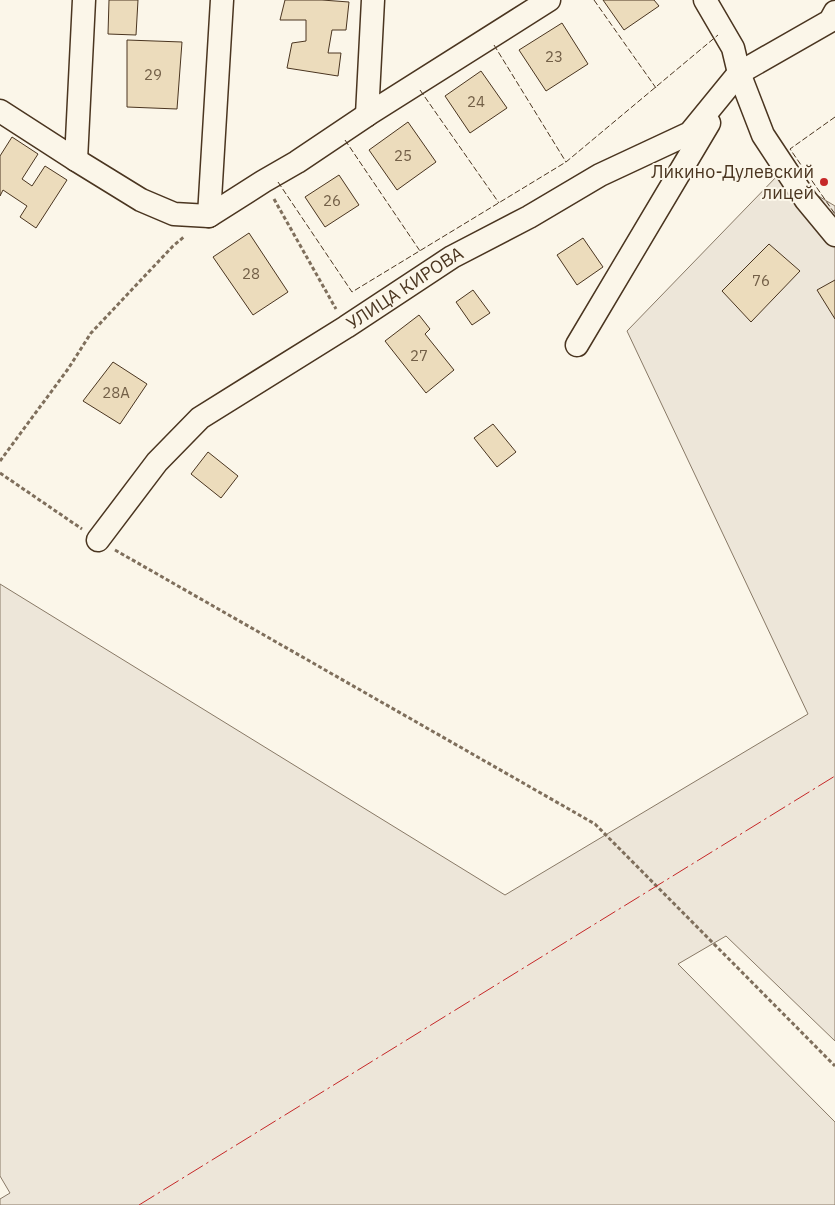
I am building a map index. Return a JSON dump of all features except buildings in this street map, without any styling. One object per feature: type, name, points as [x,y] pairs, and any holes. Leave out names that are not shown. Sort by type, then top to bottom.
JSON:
[{"type":"street","points":[[76,160],[84,0]]},
{"type":"street","points":[[209,216],[222,0]]},
{"type":"street","points":[[368,115],[373,0]]},
{"type":"street","points":[[0,110],[141,200],[174,214],[209,216],[297,162],[549,0]]},
{"type":"street","points":[[705,0],[733,48],[739,72],[763,135],[806,200],[835,235]]},
{"type":"street","points":[[577,345],[739,72],[830,21],[835,12]]},
{"type":"street","name":"УЛИЦА КИРОВА","points":[[98,540],[157,462],[200,418],[452,257],[529,217],[600,175],[690,133],[739,72]]},
{"type":"path","points":[[264,181],[346,326]]},
{"type":"path","points":[[0,461],[68,369],[93,330],[173,246],[209,216]]},
{"type":"path","points":[[0,472],[98,540],[594,824],[835,1066]]},
{"type":"shaded area","points":[[780,173],[835,206],[835,1041],[726,936],[678,964],[835,1122],[835,1205],[0,1205],[0,1199],[10,1193],[0,1176],[0,584],[505,895],[808,714],[627,331]]},
{"type":"fence","points":[[594,0],[656,88]]},
{"type":"fence","points":[[278,182],[352,292],[566,162],[718,35]]},
{"type":"fence","points":[[494,45],[566,162]]},
{"type":"fence","points":[[420,90],[499,203]]},
{"type":"fence","points":[[835,117],[790,149],[835,214]]},
{"type":"fence","points":[[345,140],[420,251]]},
{"type":"power","points":[[139,1205],[835,776]]},
{"type":"place","name":"Ликино-Дулевский лицей","points":[[824,182]]}]
